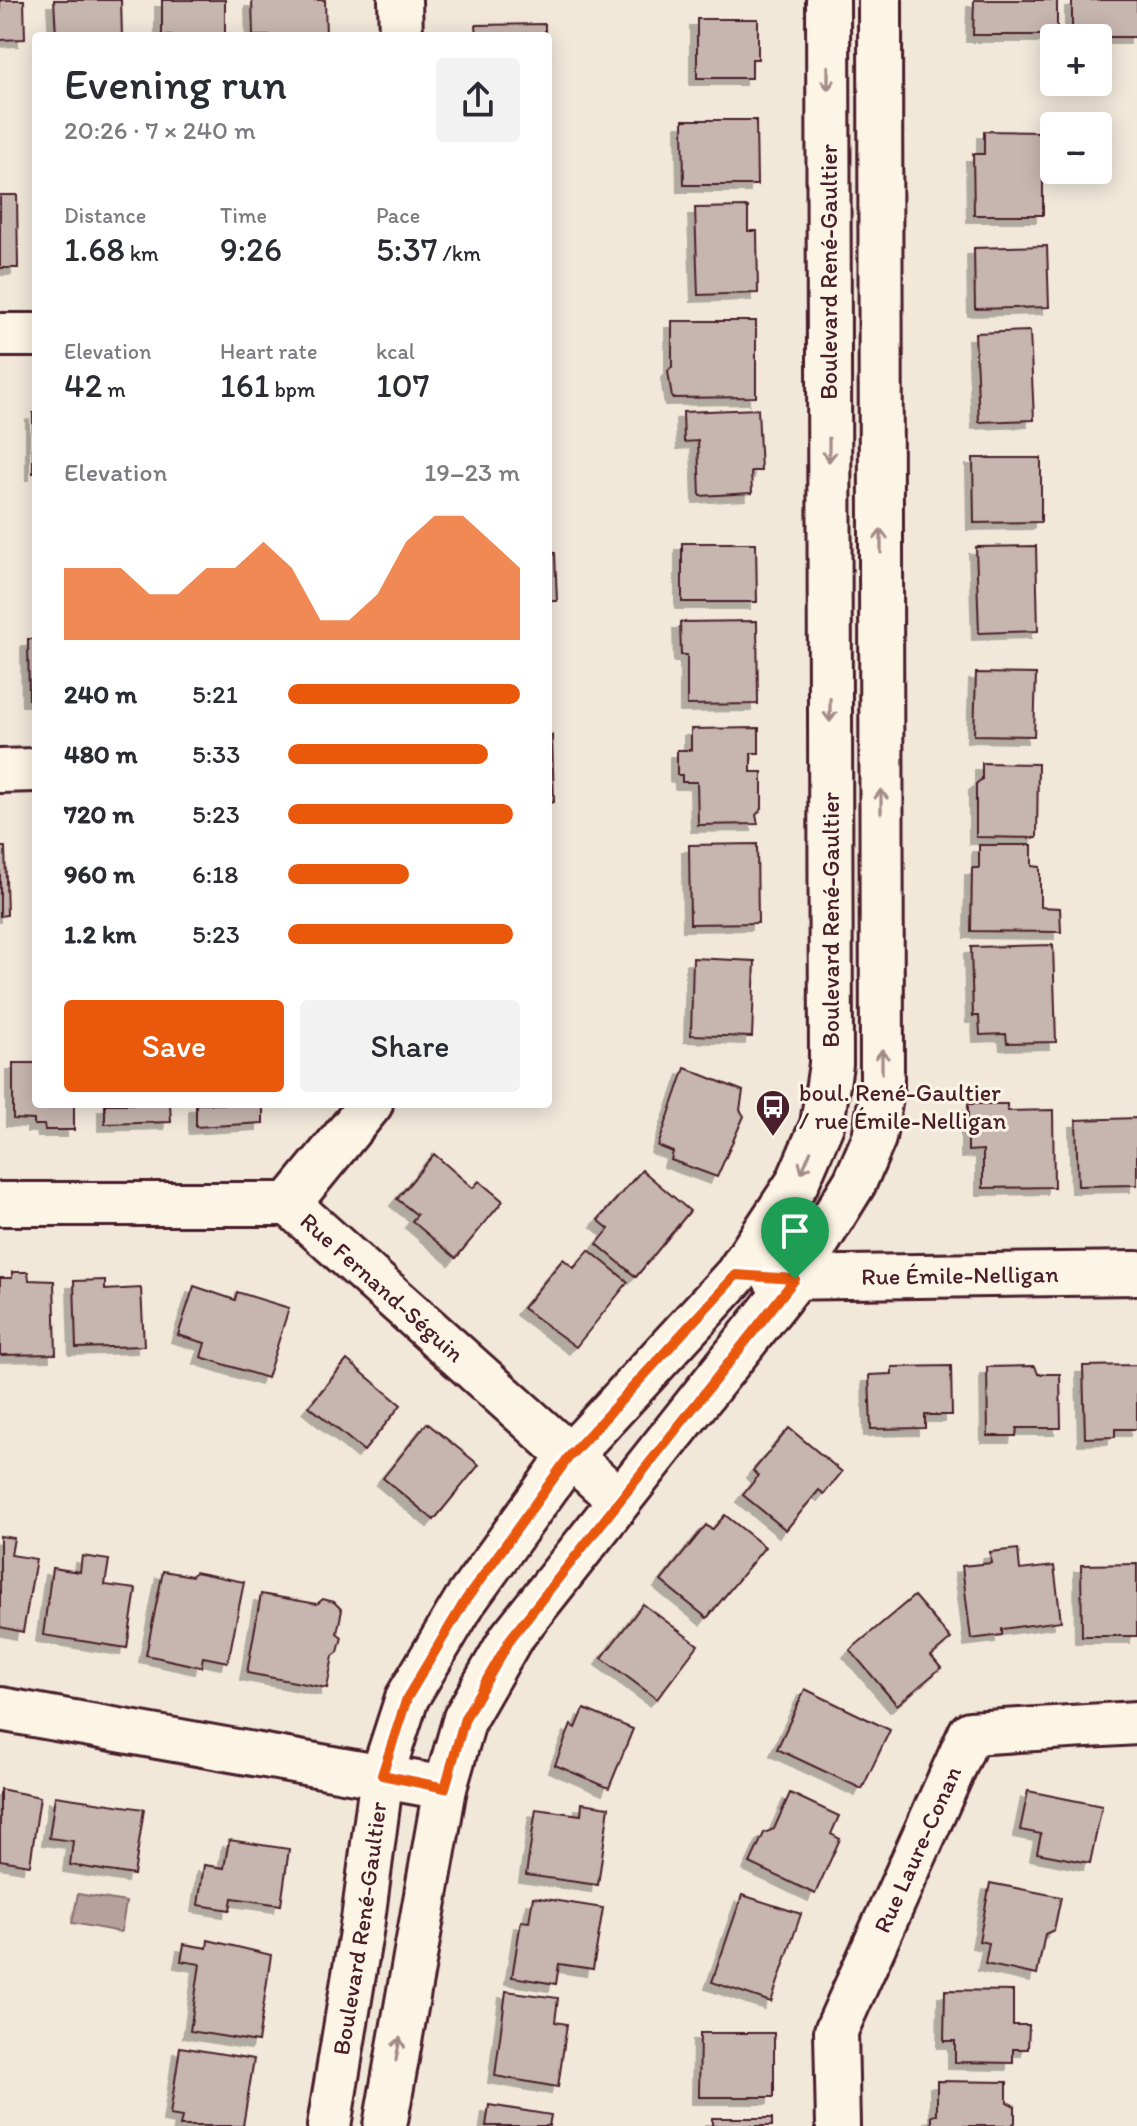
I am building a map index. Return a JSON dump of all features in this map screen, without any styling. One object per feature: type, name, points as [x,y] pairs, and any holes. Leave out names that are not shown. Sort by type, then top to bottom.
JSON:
[{"type":"street","points":[[400,0],[401,32]]},
{"type":"street","name":"Boulevard René-Gaultier","points":[[329,2126],[382,1775],[407,1698],[465,1601],[568,1458],[736,1275],[797,1183],[822,1125],[831,1064],[828,0]]},
{"type":"street","name":"Boulevard René-Gaultier","points":[[385,2126],[445,1788],[465,1718],[511,1638],[795,1279],[855,1182],[874,1138],[882,1090],[880,0]]},
{"type":"street","points":[[0,335],[32,335]]},
{"type":"street","points":[[0,771],[32,770]]},
{"type":"street","points":[[289,1204],[368,1108]]},
{"type":"street","name":"Rue Fernand-Séguin","points":[[0,1204],[289,1204],[568,1458],[618,1499]]},
{"type":"street","name":"Rue Émile-Nelligan","points":[[736,1275],[795,1279],[1137,1273]]},
{"type":"street","points":[[0,1709],[445,1788]]},
{"type":"street","name":"Rue Laure-Conan","points":[[838,2126],[836,2031],[970,1733],[1137,1723]]},
{"type":"shaded area","points":[[78,1894],[126,1902],[121,1932],[72,1923]]},
{"type":"building","points":[[0,0],[24,0],[25,39],[0,40]]},
{"type":"building","points":[[54,0],[121,0],[122,32],[56,32]]},
{"type":"building","points":[[162,0],[225,0],[225,32],[162,32]]},
{"type":"building","points":[[252,0],[325,0],[326,32],[253,32]]},
{"type":"building","points":[[974,0],[1057,0],[1057,24],[1040,24],[1040,35],[973,35]]},
{"type":"building","points":[[1072,0],[1137,0],[1137,37],[1112,37],[1112,24],[1072,24]]},
{"type":"building","points":[[697,19],[758,19],[758,59],[752,59],[752,78],[697,78]]},
{"type":"building","points":[[545,24],[545,32],[477,32],[476,25]]},
{"type":"building","points":[[683,120],[756,120],[757,185],[684,185]]},
{"type":"building","points":[[984,131],[1040,132],[1043,215],[974,215],[973,154],[984,154]]},
{"type":"building","points":[[0,195],[17,195],[18,268],[0,268]]},
{"type":"building","points":[[748,207],[748,231],[757,231],[758,293],[698,295],[695,208]]},
{"type":"building","points":[[1047,246],[1049,307],[975,309],[974,248]]},
{"type":"building","points":[[672,321],[756,321],[756,397],[672,398],[668,371],[672,367]]},
{"type":"building","points":[[1030,331],[1034,420],[979,422],[975,333]]},
{"type":"building","points":[[758,409],[761,471],[751,471],[752,493],[700,496],[698,441],[684,442],[683,412]]},
{"type":"building","points":[[973,458],[1041,458],[1041,522],[974,523]]},
{"type":"building","points":[[682,543],[756,543],[757,602],[682,602]]},
{"type":"building","points":[[1036,546],[1038,631],[979,633],[976,547]]},
{"type":"building","points":[[552,553],[555,553],[557,601],[552,601]]},
{"type":"building","points":[[757,621],[758,704],[687,705],[687,655],[681,655],[680,622]]},
{"type":"building","points":[[28,639],[32,639],[32,699],[29,699]]},
{"type":"building","points":[[976,673],[1036,674],[1034,736],[974,735]]},
{"type":"building","points":[[759,728],[759,753],[751,753],[751,772],[762,772],[762,809],[756,815],[758,824],[698,825],[697,782],[682,782],[682,775],[677,775],[677,750],[691,750],[691,729]]},
{"type":"building","points":[[552,735],[554,802],[552,802]]},
{"type":"building","points":[[982,763],[1038,764],[1037,838],[976,837],[976,784],[982,779]]},
{"type":"building","points":[[757,844],[758,923],[690,924],[689,845]]},
{"type":"building","points":[[979,845],[1032,845],[1032,866],[1040,867],[1040,907],[1060,908],[1061,932],[971,931],[972,868],[979,868]]},
{"type":"building","points":[[0,847],[5,847],[7,915],[0,916]]},
{"type":"building","points":[[1053,945],[1056,1042],[1007,1043],[1006,1034],[980,1035],[979,1016],[973,1016],[971,947]]},
{"type":"building","points":[[693,958],[755,961],[752,1037],[691,1035]]},
{"type":"building","points":[[13,1063],[32,1063],[32,1108],[74,1108],[74,1130],[45,1130],[44,1125],[34,1125],[34,1120],[13,1119]]},
{"type":"building","points":[[685,1068],[743,1091],[740,1110],[744,1116],[717,1177],[671,1160],[673,1152],[658,1146]]},
{"type":"building","points":[[968,1104],[1007,1104],[1007,1111],[1053,1110],[1054,1187],[983,1188],[983,1150],[968,1151]]},
{"type":"building","points":[[105,1108],[170,1108],[171,1122],[105,1124]]},
{"type":"building","points":[[196,1108],[263,1108],[263,1123],[196,1127]]},
{"type":"building","points":[[1137,1118],[1137,1185],[1078,1186],[1076,1120]]},
{"type":"building","points":[[434,1154],[473,1188],[479,1181],[503,1201],[456,1258],[412,1221],[417,1215],[397,1199]]},
{"type":"building","points":[[642,1170],[690,1211],[636,1277],[597,1244],[609,1229],[598,1220]]},
{"type":"building","points":[[589,1250],[628,1282],[576,1347],[523,1308],[563,1259],[574,1268]]},
{"type":"building","points":[[12,1272],[28,1272],[29,1280],[54,1281],[56,1354],[0,1355],[0,1278],[12,1278]]},
{"type":"building","points":[[105,1280],[105,1290],[141,1288],[144,1346],[76,1348],[74,1281]]},
{"type":"building","points":[[194,1286],[235,1300],[237,1292],[289,1308],[267,1378],[201,1357],[205,1343],[178,1335]]},
{"type":"building","points":[[347,1360],[401,1405],[364,1451],[309,1406]]},
{"type":"building","points":[[1137,1365],[1137,1429],[1115,1429],[1115,1437],[1085,1438],[1083,1366]]},
{"type":"building","points":[[951,1366],[952,1415],[925,1415],[925,1428],[871,1429],[869,1375],[892,1374],[892,1367]]},
{"type":"building","points":[[1035,1366],[1038,1374],[1060,1374],[1061,1428],[1017,1428],[1016,1436],[988,1436],[987,1367]]},
{"type":"building","points":[[427,1423],[479,1465],[434,1520],[383,1478]]},
{"type":"building","points":[[789,1428],[842,1472],[824,1494],[819,1490],[786,1530],[743,1495],[758,1476],[753,1471]]},
{"type":"building","points":[[725,1515],[765,1547],[707,1618],[661,1581],[706,1525],[712,1530]]},
{"type":"building","points":[[0,1536],[14,1538],[11,1555],[36,1559],[23,1632],[0,1627]]},
{"type":"building","points":[[1018,1549],[1020,1570],[1054,1566],[1061,1621],[1002,1629],[1002,1635],[971,1639],[962,1566],[991,1563],[990,1552]]},
{"type":"building","points":[[82,1556],[109,1560],[105,1585],[136,1589],[127,1648],[43,1635],[52,1568],[80,1572]]},
{"type":"building","points":[[1137,1564],[1137,1636],[1082,1636],[1081,1565]]},
{"type":"building","points":[[163,1571],[192,1576],[195,1572],[244,1582],[228,1662],[203,1657],[201,1667],[146,1655]]},
{"type":"building","points":[[261,1594],[317,1604],[323,1599],[334,1602],[342,1610],[337,1633],[342,1637],[338,1652],[333,1656],[327,1688],[247,1673]]},
{"type":"building","points":[[914,1596],[951,1639],[931,1656],[941,1668],[897,1705],[850,1650]]},
{"type":"building","points":[[643,1604],[698,1645],[657,1699],[602,1658]]},
{"type":"building","points":[[805,1689],[890,1730],[862,1789],[777,1749]]},
{"type":"building","points":[[584,1709],[633,1729],[609,1788],[555,1765],[571,1725],[576,1728]]},
{"type":"building","points":[[0,1789],[40,1797],[30,1865],[0,1860]]},
{"type":"building","points":[[1028,1791],[1102,1806],[1090,1863],[1037,1853],[1041,1834],[1020,1830]]},
{"type":"building","points":[[790,1793],[839,1816],[831,1834],[840,1839],[815,1894],[750,1863],[764,1833],[774,1829]]},
{"type":"building","points":[[55,1796],[144,1809],[134,1875],[70,1865],[73,1841],[49,1838]]},
{"type":"building","points":[[582,1803],[609,1807],[598,1885],[526,1875],[536,1809],[581,1815]]},
{"type":"building","points":[[229,1840],[289,1849],[281,1905],[232,1898],[230,1910],[198,1905],[204,1865],[224,1868]]},
{"type":"building","points":[[990,1883],[1061,1897],[1054,1930],[1045,1934],[1037,1975],[985,1964],[989,1943],[979,1941]]},
{"type":"building","points":[[742,1895],[801,1914],[771,2002],[712,1982]]},
{"type":"building","points":[[533,1897],[603,1908],[593,1969],[559,1964],[556,1984],[512,1977],[521,1921],[529,1922]]},
{"type":"building","points":[[208,1940],[271,1955],[258,2042],[190,2031],[200,1964],[181,1961],[184,1944],[207,1948]]},
{"type":"building","points":[[945,1990],[1013,1991],[1013,2025],[1029,2025],[1028,2049],[1013,2049],[1013,2063],[955,2062],[955,2041],[944,2041]]},
{"type":"building","points":[[506,1991],[558,1998],[555,2022],[567,2024],[558,2087],[495,2076]]},
{"type":"building","points":[[700,2033],[774,2033],[774,2097],[699,2097]]},
{"type":"building","points":[[180,2047],[254,2059],[243,2126],[180,2126],[182,2117],[170,2115]]},
{"type":"building","points":[[937,2081],[1007,2082],[1007,2102],[1015,2106],[1015,2123],[1009,2126],[932,2126],[932,2116],[937,2115]]},
{"type":"building","points":[[489,2105],[551,2115],[549,2126],[486,2126]]},
{"type":"building","points":[[712,2118],[772,2118],[772,2126],[712,2126]]},
{"type":"place","name":"boul. René-Gaultier / rue Émile-Nelligan","points":[[773,1138]]},
{"type":"route","points":[[736,1275],[795,1279],[511,1638],[465,1718],[445,1788],[382,1775],[407,1698],[465,1601],[568,1458],[736,1275]]}]
